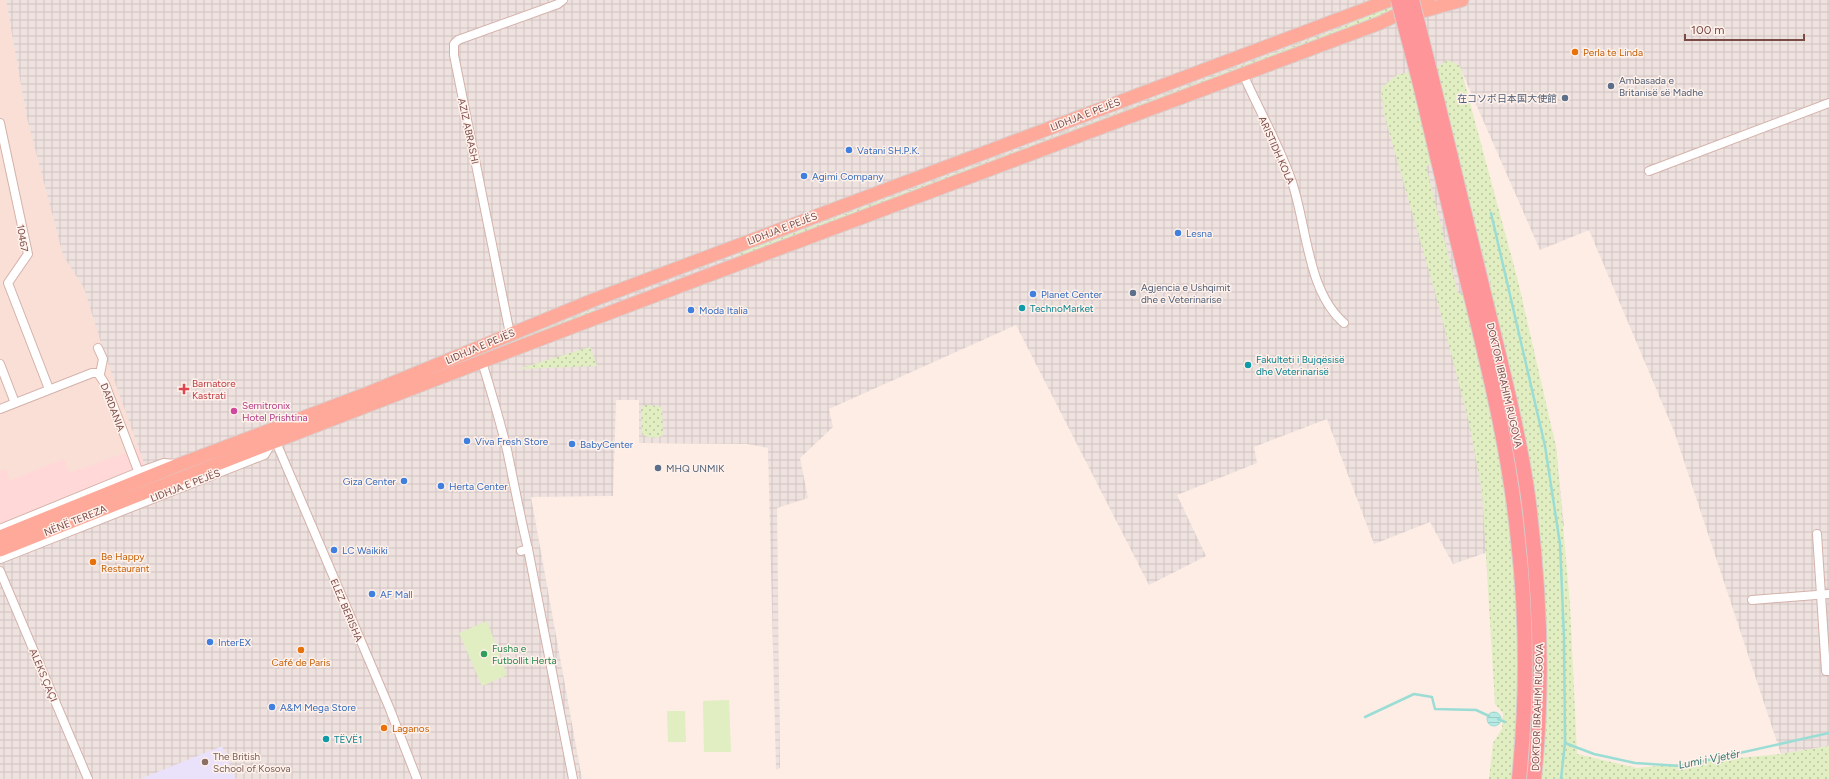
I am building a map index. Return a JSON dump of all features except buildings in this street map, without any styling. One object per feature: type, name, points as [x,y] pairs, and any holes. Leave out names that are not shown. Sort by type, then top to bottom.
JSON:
[{"type":"highway","name":"LIDHJA E PEJËS","points":[[145,478],[320,412],[635,284],[1390,0]]},
{"type":"highway","name":"DOKTOR IBRAHIM RUGOVA","points":[[1398,0],[1425,78],[1502,368],[1527,494],[1535,573],[1539,642],[1539,686],[1534,779]]},
{"type":"highway","name":"DOKTOR IBRAHIM RUGOVA","points":[[1412,0],[1425,78],[1489,372],[1513,499],[1520,556],[1525,642],[1523,733],[1519,779]]},
{"type":"highway","name":"LIDHJA E PEJËS","points":[[145,478],[273,443],[840,225],[1380,23],[1428,0]]},
{"type":"highway","points":[[1380,23],[1462,0]]},
{"type":"highway","name":"NËNË TEREZA","points":[[0,537],[40,517],[145,478]]},
{"type":"highway","name":"NËNË TEREZA","points":[[0,550],[145,478]]},
{"type":"street","name":"AZIZ ABRASHI","points":[[510,334],[454,55],[454,44],[458,40],[558,4],[563,0]]},
{"type":"street","name":"ARISTIDH KOLA","points":[[1243,74],[1292,183],[1306,244],[1316,276],[1332,310],[1344,323]]},
{"type":"street","points":[[1649,170],[1829,103]]},
{"type":"street","name":"10467","points":[[0,123],[28,254],[8,283],[49,389]]},
{"type":"street","points":[[98,348],[103,359],[100,374]]},
{"type":"street","points":[[482,362],[505,444],[525,550],[573,779]]},
{"type":"street","points":[[0,364],[15,403]]},
{"type":"street","name":"DARDANIA","points":[[0,408],[96,372],[100,374],[145,478]]},
{"type":"street","name":"LIDHJA E PEJËS","points":[[139,503],[264,454],[273,443]]},
{"type":"street","name":"ELEZ BERISHA","points":[[273,443],[389,707],[417,779]]},
{"type":"street","name":"NËNË TEREZA","points":[[0,558],[139,503]]},
{"type":"street","name":"NËNË TEREZA","points":[[0,530],[40,517]]},
{"type":"street","points":[[1817,534],[1825,594],[1826,671],[1829,671]]},
{"type":"street","name":"ALEKS ÇAÇI","points":[[0,570],[88,779]]},
{"type":"street","points":[[1752,600],[1825,594]]},
{"type":"shaded area","points":[[0,0],[6,0],[26,114],[151,482],[0,543]]},
{"type":"shaded area","points":[[6,0],[1829,0],[1829,746],[1781,754],[1674,431],[1589,230],[1540,250],[1461,70],[1556,447],[1564,526],[1453,564],[1430,522],[1374,544],[1327,419],[1254,447],[1257,463],[1177,495],[1206,556],[1149,585],[1016,325],[829,409],[833,427],[800,458],[808,498],[777,508],[780,768],[776,770],[768,448],[747,444],[639,443],[639,400],[616,400],[613,496],[531,497],[582,779],[0,779],[0,543],[151,482],[103,349],[84,288],[63,255],[26,114]]},
{"type":"shaded area","points":[[139,448],[151,482],[0,543],[0,471],[6,469],[10,480],[64,459],[69,473]]},
{"type":"shaded area","name":"The British School of Kosova","points":[[222,746],[236,779],[140,779]]},
{"type":"green space","points":[[1405,0],[1419,0],[1346,30],[731,260],[743,252],[1331,32]]},
{"type":"green space","points":[[1448,60],[1460,66],[1518,281],[1556,447],[1570,605],[1577,754],[1637,768],[1781,754],[1829,746],[1829,779],[1489,779],[1493,743],[1502,729],[1503,713],[1495,704],[1482,490],[1468,418],[1437,299],[1384,114],[1381,88],[1397,75],[1439,66]],"holes":[[[1458,159],[1491,285],[1458,294],[1426,166]]]},
{"type":"green space","points":[[593,310],[598,313],[330,415],[416,379]]},
{"type":"green space","points":[[590,347],[597,366],[518,369]]},
{"type":"green space","points":[[645,405],[659,406],[662,409],[663,435],[652,438],[642,434],[641,408]]},
{"type":"green space","name":"Fusha e Futbollit Herta","points":[[487,621],[507,675],[482,686],[459,633]]},
{"type":"green space","points":[[729,700],[731,752],[704,752],[703,701]]},
{"type":"green space","points":[[667,711],[685,711],[686,742],[668,742]]},
{"type":"water","points":[[1494,712],[1499,714],[1501,719],[1499,724],[1494,726],[1489,724],[1487,719],[1489,714]]},
{"type":"waterway","points":[[1491,213],[1545,446],[1560,544],[1564,637],[1565,743],[1561,779]]},
{"type":"waterway","name":"Lumi i Vjetër","points":[[1365,717],[1414,694],[1432,697],[1435,709],[1476,710],[1489,716]]},
{"type":"waterway","name":"Lumi i Vjetër","points":[[1498,719],[1505,722]]},
{"type":"waterway","name":"Lumi i Vjetër","points":[[1565,743],[1594,754],[1635,763],[1681,766],[1829,733]]},
{"type":"place","name":"Perla te Linda","points":[[1575,52]]},
{"type":"place","name":"Ambasada e Britanisë së Madhe","points":[[1611,86]]},
{"type":"place","name":"在コソボ日本国大使館","points":[[1565,98]]},
{"type":"place","name":"Vatani SH.P.K.","points":[[849,150]]},
{"type":"place","name":"Agimi Company","points":[[804,176]]},
{"type":"place","name":"Lesna","points":[[1178,233]]},
{"type":"place","name":"Agjencia e Ushqimit dhe e Veterinarise","points":[[1133,293]]},
{"type":"place","name":"Planet Center","points":[[1033,294]]},
{"type":"place","name":"TechnoMarket","points":[[1022,308]]},
{"type":"place","name":"Moda Italia","points":[[691,310]]},
{"type":"place","name":"Fakulteti i Bujqësisë dhe Veterinarisë","points":[[1248,365]]},
{"type":"place","name":"Barnatore Kastrati","points":[[184,389]]},
{"type":"place","name":"Semitronix Hotel Prishtina","points":[[234,411]]},
{"type":"place","name":"Viva Fresh Store","points":[[467,441]]},
{"type":"place","name":"BabyCenter","points":[[572,444]]},
{"type":"place","name":"MHQ UNMIK","points":[[658,468]]},
{"type":"place","name":"Giza Center","points":[[404,481]]},
{"type":"place","name":"Herta Center","points":[[441,486]]},
{"type":"place","name":"LC Waikiki","points":[[334,550]]},
{"type":"place","name":"Be Happy Restaurant","points":[[93,562]]},
{"type":"place","name":"AF Mall","points":[[372,594]]},
{"type":"place","name":"InterEX","points":[[210,642]]},
{"type":"place","name":"Café de Paris","points":[[301,650]]},
{"type":"place","name":"Fusha e Futbollit Herta","points":[[484,654]]},
{"type":"place","name":"A&M Mega Store","points":[[272,707]]},
{"type":"place","name":"Laganos","points":[[384,728]]},
{"type":"place","name":"TËVË1","points":[[326,739]]},
{"type":"place","name":"The British School of Kosova","points":[[205,762]]}]
